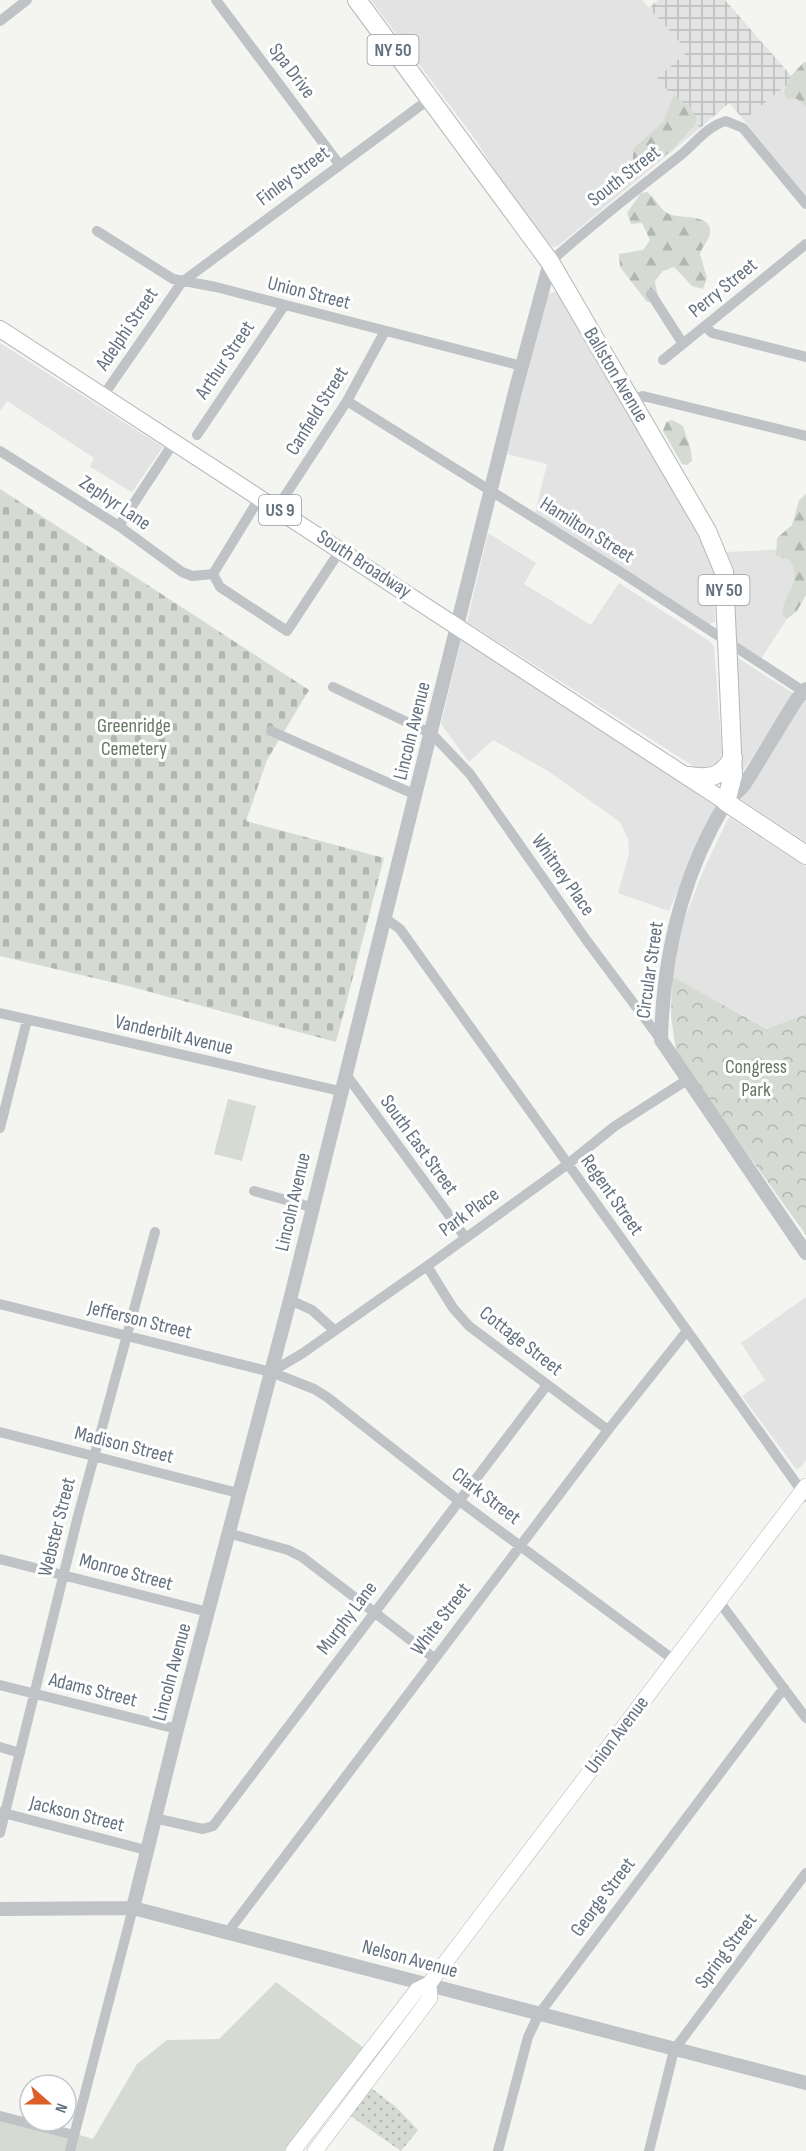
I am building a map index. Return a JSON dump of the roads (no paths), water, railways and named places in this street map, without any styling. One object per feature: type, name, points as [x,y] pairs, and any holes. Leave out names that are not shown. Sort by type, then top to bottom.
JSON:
[{"type":"highway","name":"Ballston Avenue","points":[[357,0],[428,100],[550,261],[718,554],[724,572],[725,642],[733,758],[733,775],[726,802]]},
{"type":"highway","points":[[688,776],[714,777],[726,770],[733,758]]},
{"type":"highway","name":"US 9","points":[[726,802],[806,855]]},
{"type":"main road","name":"South Broadway","points":[[0,328],[458,624],[726,802]]},
{"type":"main road","name":"Union Avenue","points":[[305,2149],[417,1990],[429,1984],[718,1600],[805,1491]]},
{"type":"street","points":[[0,21],[27,0]]},
{"type":"street","name":"Spa Drive","points":[[216,0],[339,164]]},
{"type":"street","name":"Finley Street","points":[[182,282],[428,100]]},
{"type":"street","name":"South Street","points":[[550,261],[611,208],[683,153],[709,129],[722,122],[733,122],[743,128],[806,204]]},
{"type":"street","name":"Union Street","points":[[97,231],[173,279],[182,282],[216,287],[522,366]]},
{"type":"street","name":"Perry Street","points":[[663,360],[806,244]]},
{"type":"street","name":"Lincoln Avenue","points":[[70,2151],[238,1492],[290,1299],[340,1091],[550,261]]},
{"type":"street","name":"Adelphi Street","points":[[103,396],[182,282]]},
{"type":"street","points":[[651,294],[683,344]]},
{"type":"street","name":"Arthur Street","points":[[197,435],[284,306]]},
{"type":"street","points":[[705,326],[712,333],[806,357]]},
{"type":"street","name":"Canfield Street","points":[[277,508],[347,401],[385,331]]},
{"type":"street","points":[[630,401],[643,396],[806,436]]},
{"type":"street","name":"Hamilton Street","points":[[347,401],[805,691]]},
{"type":"street","points":[[119,526],[174,442]]},
{"type":"street","name":"Zephyr Lane","points":[[0,451],[119,526],[182,572],[192,576],[213,574]]},
{"type":"street","points":[[260,497],[213,574],[220,587],[288,631],[341,549]]},
{"type":"street","points":[[333,687],[432,734]]},
{"type":"street","name":"Circular Street","points":[[805,691],[756,763],[742,788],[726,802],[693,871],[672,930],[662,1000],[661,1040],[806,1253]]},
{"type":"street","points":[[271,731],[416,795]]},
{"type":"street","name":"Whitney Place","points":[[432,734],[470,774],[661,1040]]},
{"type":"street","name":"Regent Street","points":[[385,918],[400,929],[686,1332],[805,1491]]},
{"type":"street","name":"Vanderbilt Avenue","points":[[0,1013],[340,1091]]},
{"type":"street","points":[[0,1128],[27,1020]]},
{"type":"street","name":"South East Street","points":[[345,1073],[465,1237]]},
{"type":"street","name":"Park Place","points":[[271,1372],[303,1353],[333,1329],[427,1266],[568,1164],[615,1126],[687,1080]]},
{"type":"street","points":[[254,1191],[311,1207]]},
{"type":"street","name":"Webster Street","points":[[0,1833],[2,1813],[35,1694],[63,1575],[155,1232]]},
{"type":"street","name":"Cottage Street","points":[[427,1266],[453,1308],[469,1326],[608,1430]]},
{"type":"street","points":[[290,1299],[312,1310],[333,1329]]},
{"type":"street","name":"Jefferson Street","points":[[0,1304],[271,1372]]},
{"type":"street","name":"White Street","points":[[228,1932],[608,1430],[686,1332]]},
{"type":"street","name":"Clark Street","points":[[271,1372],[314,1389],[327,1397],[458,1500],[674,1660]]},
{"type":"street","name":"Murphy Lane","points":[[154,1818],[203,1829],[213,1826],[547,1385]]},
{"type":"street","name":"Madison Street","points":[[0,1432],[238,1492]]},
{"type":"street","points":[[228,1533],[288,1550],[302,1557],[434,1658]]},
{"type":"street","name":"Monroe Street","points":[[0,1559],[208,1612]]},
{"type":"street","points":[[718,1600],[806,1718]]},
{"type":"street","name":"Adams Street","points":[[0,1685],[177,1729]]},
{"type":"street","name":"George Street","points":[[498,2151],[528,2037],[539,2014],[784,1688]]},
{"type":"street","points":[[0,1747],[20,1752]]},
{"type":"street","name":"Jackson Street","points":[[2,1813],[146,1850]]},
{"type":"street","name":"Spring Street","points":[[674,2050],[806,1873]]},
{"type":"street","name":"Nelson Avenue","points":[[0,1909],[133,1908],[806,2083]]},
{"type":"street","points":[[649,2151],[674,2050]]},
{"type":"street","points":[[0,2116],[74,2135]]},
{"type":"park label","name":"Greenridge Cemetery","points":[[134,738]]},
{"type":"park label","name":"Congress Park","points":[[756,1078]]}]
